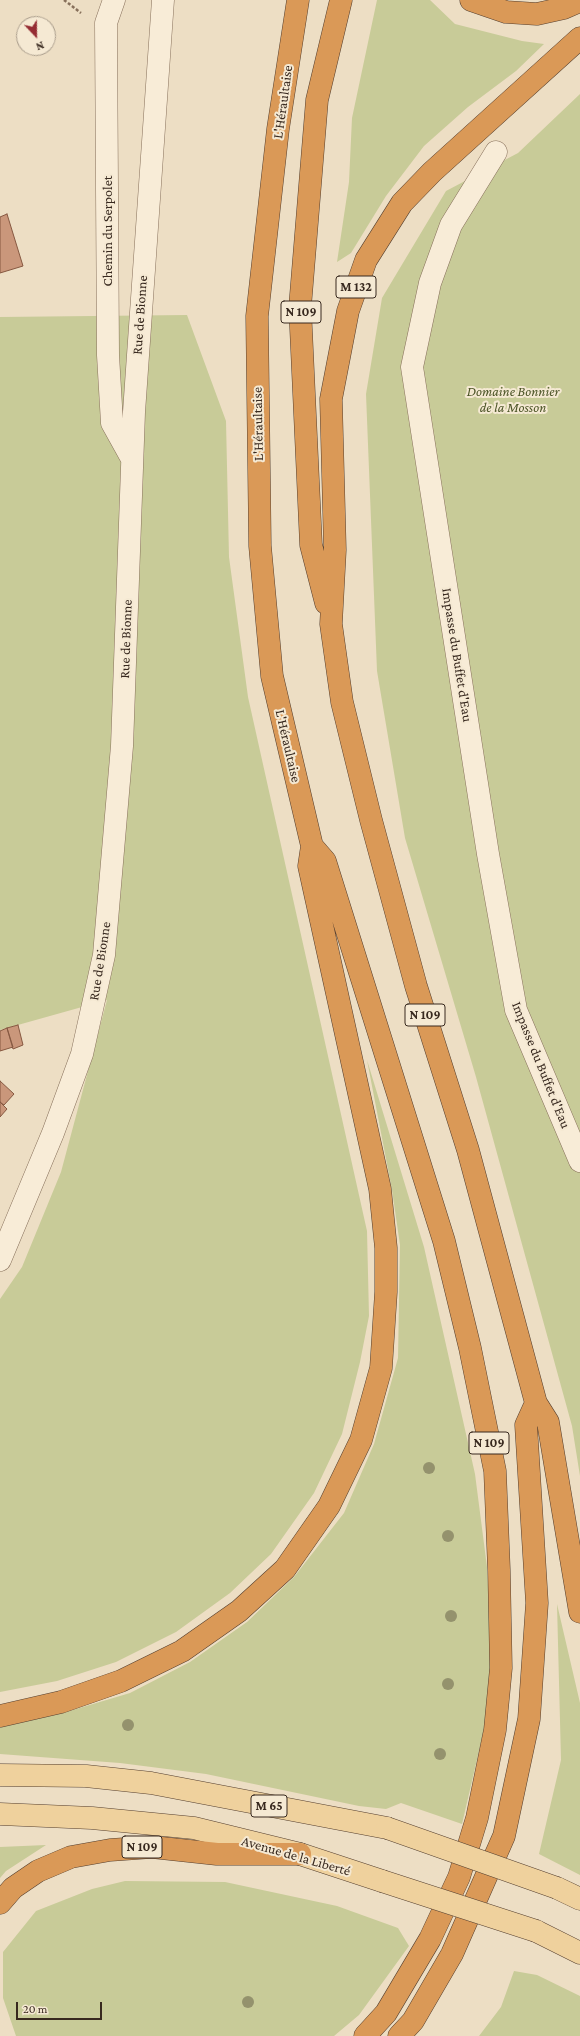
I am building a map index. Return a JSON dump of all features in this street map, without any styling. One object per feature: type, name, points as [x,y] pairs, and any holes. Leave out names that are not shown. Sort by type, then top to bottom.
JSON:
[{"type":"highway","name":"L'Héraultaise","points":[[298,0],[278,129],[257,316],[260,546],[272,676],[312,846]]},
{"type":"highway","name":"N 109","points":[[341,0],[317,100],[300,307],[311,545],[331,624],[342,702],[371,820],[416,986],[468,1150],[536,1403],[548,1422],[580,1612]]},
{"type":"highway","points":[[471,0],[506,12],[537,14],[564,8],[580,1]]},
{"type":"highway","name":"M 132","points":[[331,624],[335,550],[331,399],[348,311],[366,260],[402,202],[432,172],[580,38]]},
{"type":"highway","name":"N 109","points":[[0,1716],[60,1702],[121,1681],[182,1651],[239,1611],[285,1570],[329,1506],[361,1440],[381,1368],[386,1292],[386,1248],[379,1182],[309,866],[312,846]]},
{"type":"highway","name":"N 109","points":[[312,846],[325,861],[444,1241],[470,1348],[495,1471],[501,1668],[495,1730],[477,1818],[459,1877],[430,1939],[386,2012],[365,2036]]},
{"type":"highway","name":"N 109","points":[[399,2036],[413,2021],[452,1954],[504,1836],[529,1719],[537,1603],[526,1425],[536,1403]]},
{"type":"highway","name":"N 109","points":[[0,1903],[13,1888],[38,1871],[71,1857],[110,1850],[152,1847],[217,1854],[300,1854]]},
{"type":"main road","name":"M 65","points":[[0,1775],[86,1776],[151,1783],[387,1828],[557,1888],[580,1899]]},
{"type":"main road","name":"Avenue de la Liberté","points":[[0,1814],[92,1818],[194,1828],[300,1854],[536,1931],[580,1953]]},
{"type":"street","name":"Chemin du Serpolet","points":[[114,0],[106,24],[108,355],[112,423],[132,459]]},
{"type":"street","name":"Rue de Bionne","points":[[0,1260],[53,1134],[82,1054],[104,955],[122,746],[132,459],[163,0]]},
{"type":"street","name":"Impasse du Buffet d'Eau","points":[[496,152],[451,225],[430,283],[412,367],[487,846],[516,1010],[580,1161]]},
{"type":"green space","points":[[377,0],[430,0],[455,24],[522,41],[544,44],[516,71],[468,107],[424,146],[386,196],[351,253],[337,262],[349,182],[352,118]]},
{"type":"green space","name":"Domaine Bonnier de la Mosson","points":[[580,94],[580,1476],[572,1426],[476,1077],[405,838],[377,671],[366,394],[382,298],[446,191],[518,153]]},
{"type":"green space","points":[[187,315],[226,421],[229,557],[248,697],[367,1231],[369,1316],[360,1362],[342,1434],[314,1493],[271,1554],[230,1593],[176,1632],[116,1662],[57,1681],[0,1692],[0,1299],[22,1267],[61,1172],[107,1000],[0,1030],[0,317]]},
{"type":"green space","points":[[367,1060],[424,1247],[475,1474],[487,1567],[492,1666],[485,1725],[462,1824],[401,1803],[386,1809],[359,1806],[206,1774],[120,1763],[0,1754],[0,1727],[66,1712],[130,1693],[190,1662],[247,1622],[294,1577],[344,1513],[374,1444],[398,1358],[400,1245],[392,1190]]},
{"type":"green space","points":[[557,1604],[580,1703],[580,1875],[539,1854],[561,1760]]},
{"type":"green space","points":[[46,1845],[6,1871],[0,1878],[0,1847]]},
{"type":"green space","points":[[125,1881],[225,1882],[337,1906],[398,1928],[409,1946],[359,2015],[334,2036],[16,2036],[3,1998],[3,1952],[36,1911],[92,1889]]},
{"type":"green space","points":[[514,1971],[537,1975],[580,1996],[580,2036],[479,2036],[501,2007]]},
{"type":"building","points":[[7,214],[23,266],[0,273],[0,217]]},
{"type":"building","points":[[18,1025],[23,1045],[13,1049],[7,1028]]},
{"type":"building","points":[[7,1028],[13,1047],[0,1051],[0,1031]]},
{"type":"building","points":[[0,1081],[14,1094],[4,1105],[0,1102]]},
{"type":"building","points":[[0,1102],[7,1109],[0,1117]]}]
